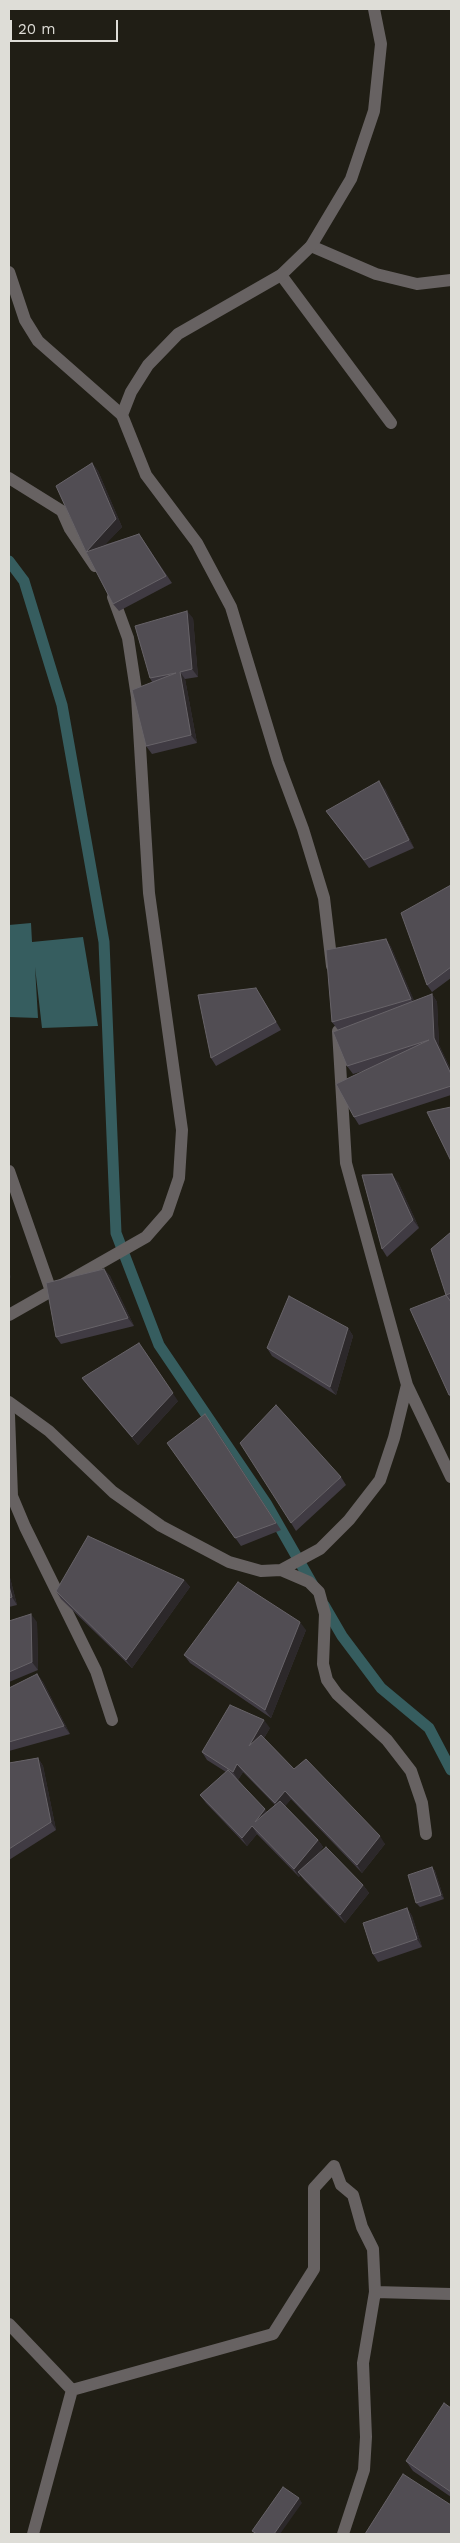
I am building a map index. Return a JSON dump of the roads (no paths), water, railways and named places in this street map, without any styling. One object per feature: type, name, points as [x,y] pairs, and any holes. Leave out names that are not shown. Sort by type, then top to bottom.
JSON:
[{"type":"street","points":[[122,415],[131,392],[148,365],[178,334],[281,275],[311,246],[351,179],[374,111],[381,44],[374,9]]},
{"type":"street","points":[[311,246],[376,274],[417,284],[451,280]]},
{"type":"street","points":[[9,272],[26,320],[38,340],[122,415],[146,475],[197,543],[231,607],[278,762],[324,898],[333,976]]},
{"type":"street","points":[[281,275],[391,423]]},
{"type":"street","points":[[9,478],[62,512],[70,529],[104,580],[128,638],[137,697],[149,893],[182,1130],[179,1178],[167,1214],[146,1237],[9,1315]]},
{"type":"street","points":[[337,1021],[346,1164],[406,1385],[451,1477]]},
{"type":"street","points":[[9,1171],[51,1291]]},
{"type":"street","points":[[9,1402],[49,1430],[113,1492],[161,1526],[229,1562],[261,1571],[281,1570],[320,1549],[349,1520],[380,1480],[394,1438],[406,1385]]},
{"type":"street","points":[[9,1415],[12,1496],[24,1527],[96,1670],[112,1720]]},
{"type":"street","points":[[281,1570],[309,1582],[319,1592],[326,1614],[323,1664],[327,1680],[337,1694],[387,1740],[411,1771],[422,1803],[426,1834]]},
{"type":"street","points":[[72,2390],[273,2334],[314,2269],[314,2188],[334,2166],[341,2185],[353,2195],[362,2227],[373,2249],[374,2292],[362,2363],[366,2437],[364,2470],[343,2534]]},
{"type":"street","points":[[374,2292],[451,2294]]},
{"type":"street","points":[[9,2324],[72,2390]]},
{"type":"street","points":[[33,2534],[72,2390]]},
{"type":"water","points":[[31,923],[32,942],[83,937],[98,1026],[42,1028],[35,967],[38,1018],[9,1017],[9,925]]},
{"type":"waterway","points":[[9,561],[24,581],[62,705],[104,942],[116,1233],[159,1345],[266,1503],[314,1587]]},
{"type":"waterway","points":[[324,1605],[342,1636],[381,1688],[429,1728],[451,1770]]}]
